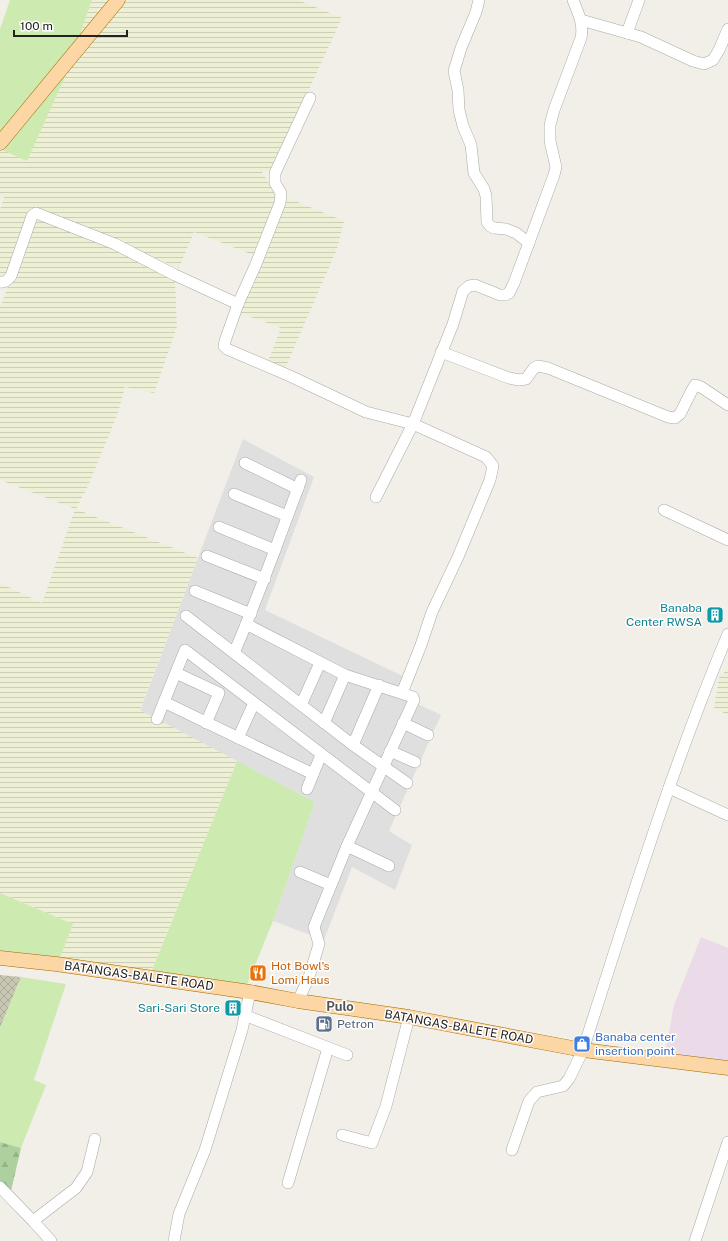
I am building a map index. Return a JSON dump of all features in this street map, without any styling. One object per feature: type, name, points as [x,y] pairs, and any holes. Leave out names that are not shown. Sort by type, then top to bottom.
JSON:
[{"type":"main road","points":[[0,143],[118,0]]},
{"type":"main road","name":"BATANGAS-BALETE ROAD","points":[[0,958],[56,964],[409,1017],[583,1050],[728,1068]]},
{"type":"street","points":[[479,0],[454,71],[458,90],[459,110],[463,126],[472,145],[474,173],[484,189],[486,196],[487,222],[494,228],[506,229],[516,233],[529,243]]},
{"type":"street","points":[[376,497],[413,424],[453,324],[463,291],[469,286],[475,285],[500,295],[505,295],[509,293],[512,288],[556,167],[550,141],[550,125],[583,30],[581,20],[573,0]]},
{"type":"street","points":[[627,33],[639,0]]},
{"type":"street","points":[[581,20],[641,38],[693,61],[704,64],[713,60],[728,29]]},
{"type":"street","points":[[310,98],[275,173],[275,183],[281,193],[280,202],[256,264],[238,304],[224,346],[227,349],[290,376],[366,412],[413,424],[486,457],[492,466],[490,480],[458,557],[432,612],[402,693]]},
{"type":"street","points":[[0,282],[5,282],[11,276],[32,216],[36,213],[115,244],[175,275],[238,304]]},
{"type":"street","points":[[441,352],[509,378],[519,380],[526,380],[534,368],[538,366],[548,368],[668,417],[674,418],[680,414],[695,385],[701,387],[728,405]]},
{"type":"street","points":[[234,653],[265,580],[274,550],[299,484],[245,463]]},
{"type":"street","points":[[234,494],[287,516]]},
{"type":"street","points":[[664,510],[728,540]]},
{"type":"street","points":[[219,527],[274,550]]},
{"type":"street","points":[[207,556],[265,580]]},
{"type":"street","points":[[195,591],[248,619],[320,663],[345,675],[413,697],[414,700],[382,766],[330,886],[314,927],[319,944],[309,977],[298,1001]]},
{"type":"street","points":[[186,616],[353,746],[407,783]]},
{"type":"street","points":[[512,1150],[529,1101],[537,1092],[563,1086],[569,1079],[583,1050],[669,788],[710,677],[728,634]]},
{"type":"street","points":[[157,719],[185,650],[395,810]]},
{"type":"street","points":[[301,705],[320,663]]},
{"type":"street","points":[[176,673],[219,693],[206,723]]},
{"type":"street","points":[[324,723],[345,675]]},
{"type":"street","points":[[353,746],[379,685]]},
{"type":"street","points":[[164,702],[313,774]]},
{"type":"street","points":[[238,738],[254,703]]},
{"type":"street","points":[[403,723],[428,735]]},
{"type":"street","points":[[390,751],[415,762]]},
{"type":"street","points":[[307,789],[321,755]]},
{"type":"street","points":[[669,788],[728,815]]},
{"type":"street","points":[[347,846],[389,866]]},
{"type":"street","points":[[300,872],[330,886]]},
{"type":"street","points":[[174,1241],[179,1214],[207,1142],[242,1030],[250,992]]},
{"type":"street","points":[[244,1015],[347,1055]]},
{"type":"street","points":[[342,1135],[372,1143],[386,1106],[409,1017]]},
{"type":"street","points":[[288,1183],[328,1048]]},
{"type":"street","points":[[33,1221],[76,1188],[87,1172],[95,1139]]},
{"type":"street","points":[[695,1241],[728,1142]]},
{"type":"street","points":[[0,1187],[51,1241]]},
{"type":"shaded area","points":[[92,0],[298,0],[342,18],[272,170],[262,172],[277,196],[253,255],[194,232],[179,268],[32,208],[8,273],[0,279],[0,210],[4,197],[0,196],[0,149],[27,160],[65,77]]},
{"type":"shaded area","points":[[288,198],[344,221],[337,249],[284,371],[267,364],[281,328],[239,313]]},
{"type":"shaded area","points":[[34,216],[114,247],[175,280],[177,327],[154,393],[125,387],[118,413],[88,486],[76,509],[198,558],[140,710],[237,761],[151,973],[60,958],[73,924],[0,893],[0,583],[42,603],[75,509],[0,480],[0,308]]},
{"type":"shaded area","points":[[243,439],[314,477],[265,610],[413,681],[405,698],[441,715],[389,831],[412,845],[395,890],[352,867],[324,940],[273,921],[315,802],[140,711]]},
{"type":"shaded area","points":[[728,668],[728,715],[714,708],[719,678]]},
{"type":"shaded area","points":[[701,937],[728,948],[728,1062],[665,1054],[674,1005]]},
{"type":"shaded area","points":[[0,975],[21,977],[0,1028]]},
{"type":"green space","points":[[10,0],[92,0],[65,77],[27,161],[0,149],[0,29]]},
{"type":"green space","points":[[237,761],[315,802],[273,921],[247,985],[151,973]]},
{"type":"green space","points":[[0,893],[73,924],[60,958],[0,951]]},
{"type":"green space","points":[[21,977],[66,984],[34,1080],[46,1085],[21,1148],[0,1142],[0,1028]]},
{"type":"green space","points":[[0,1142],[21,1148],[11,1191],[0,1181]]},
{"type":"place","name":"Banaba Center RWSA","points":[[715,615]]},
{"type":"place","name":"Hot Bowl's Lomi Haus","points":[[258,973]]},
{"type":"place","name":"Sari-Sari Store","points":[[233,1008]]},
{"type":"place","name":"Petron","points":[[324,1024]]},
{"type":"place","name":"Banaba center insertion point","points":[[582,1044]]},
{"type":"district","name":"Pulo","points":[[340,1006]]}]
